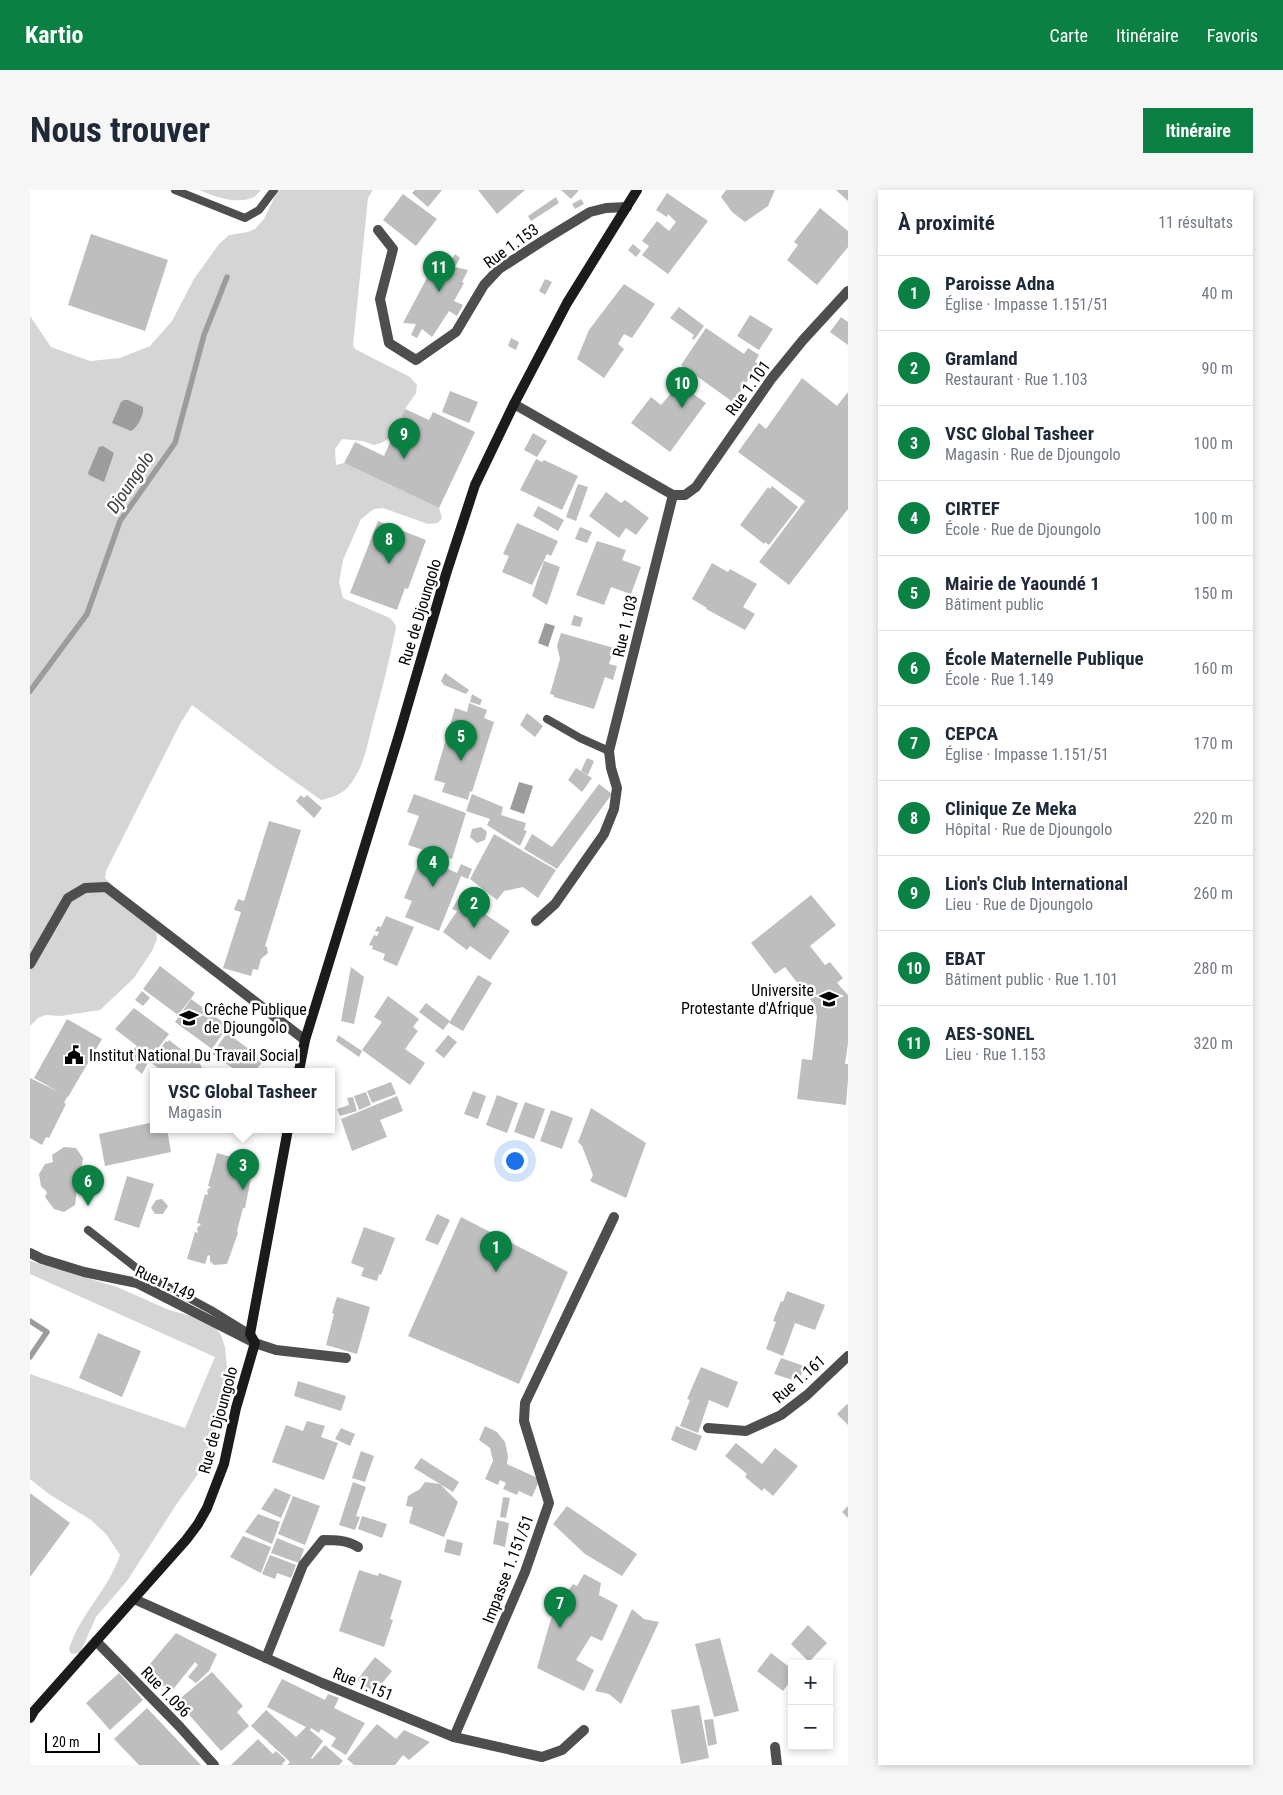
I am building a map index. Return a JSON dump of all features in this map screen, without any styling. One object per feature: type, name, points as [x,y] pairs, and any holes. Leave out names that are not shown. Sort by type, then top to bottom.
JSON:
[{"type":"street","name":"Rue de Djoungolo","points":[[300,1068],[305,1040],[475,485],[514,404],[567,303],[637,190]]},
{"type":"street","name":"Rue 1.153","points":[[378,230],[393,249],[380,300],[389,343],[416,360],[456,332],[484,284],[499,269],[590,212],[606,208],[627,208]]},
{"type":"street","name":"Rue 1.101","points":[[673,495],[685,495],[696,487],[772,378],[803,340],[848,291]]},
{"type":"street","points":[[514,404],[673,495]]},
{"type":"street","name":"Rue 1.103","points":[[536,921],[556,904],[604,834],[614,809],[617,788],[611,768],[609,751],[673,495]]},
{"type":"street","points":[[30,964],[68,898],[85,888],[106,887],[305,1040]]},
{"type":"street","name":"Rue de Djoungolo","points":[[30,1718],[96,1640],[186,1540],[207,1508],[224,1464],[252,1338],[287,1133]]},
{"type":"street","name":"Impasse 1.151/51","points":[[454,1737],[526,1572],[549,1503],[524,1422],[525,1402],[614,1217]]},
{"type":"street","name":"Rue 1.149","points":[[30,1253],[42,1259],[84,1272],[137,1283],[276,1350],[346,1358]]},
{"type":"street","name":"Rue 1.161","points":[[708,1428],[746,1430],[781,1415],[807,1396],[848,1356]]},
{"type":"street","points":[[266,1658],[303,1565],[313,1552],[323,1540],[352,1543],[358,1547]]},
{"type":"street","name":"Rue 1.151","points":[[134,1599],[322,1684],[454,1737],[542,1757],[562,1750],[584,1730]]},
{"type":"street","name":"Rue 1.096","points":[[96,1640],[214,1765]]},
{"type":"street","points":[[775,1747],[776,1765]]},
{"type":"lane","points":[[175,190],[245,218],[259,210],[274,190]]},
{"type":"lane","points":[[547,719],[580,738],[609,751]]},
{"type":"lane","points":[[88,1230],[144,1274],[211,1310],[252,1338]]},
{"type":"shaded area","points":[[200,190],[261,190],[246,200],[232,200]]},
{"type":"shaded area","points":[[278,190],[373,190],[368,198],[353,345],[355,349],[410,377],[417,385],[416,393],[405,409],[392,437],[374,445],[363,441],[342,439],[335,449],[336,465],[344,463],[439,508],[442,518],[438,523],[428,524],[383,508],[374,509],[361,519],[343,560],[339,582],[343,598],[390,618],[396,628],[366,750],[361,766],[348,787],[333,797],[321,800],[192,705],[180,724],[106,871],[105,878],[156,929],[157,939],[152,951],[134,978],[100,1010],[61,1016],[46,1015],[38,1018],[30,1026],[30,316],[51,347],[90,361],[120,358],[150,346],[172,321],[194,279],[219,244],[229,235],[255,229],[264,219]]},
{"type":"shaded area","points":[[124,400],[143,407],[143,414],[140,420],[131,431],[112,423],[121,402]]},
{"type":"shaded area","points":[[103,446],[114,453],[104,482],[88,473],[99,447]]},
{"type":"shaded area","points":[[545,623],[555,626],[548,647],[538,643]]},
{"type":"shaded area","points":[[519,782],[533,786],[524,814],[510,809]]},
{"type":"shaded area","points":[[30,1261],[117,1287],[169,1310],[202,1319],[214,1326],[221,1335],[225,1347],[227,1367],[224,1398],[213,1436],[198,1474],[127,1581],[96,1617],[80,1653],[71,1654],[69,1649],[74,1636],[109,1579],[120,1555],[106,1534],[91,1520],[49,1494],[30,1479],[30,1374],[185,1428],[215,1357],[30,1274]]},
{"type":"building","points":[[415,190],[442,190],[428,207],[412,193]]},
{"type":"building","points":[[478,190],[525,190],[497,214]]},
{"type":"building","points":[[561,190],[579,190],[571,199]]},
{"type":"building","points":[[726,190],[775,190],[768,206],[745,222],[732,212],[721,197]]},
{"type":"building","points":[[836,190],[848,190],[848,201]]},
{"type":"building","points":[[667,193],[708,221],[668,274],[642,255],[649,246],[642,241],[657,221],[669,231],[676,222],[668,214],[667,217],[656,210]]},
{"type":"building","points":[[403,194],[437,219],[416,246],[383,220]]},
{"type":"building","points":[[556,197],[559,203],[531,221],[528,216]]},
{"type":"building","points":[[581,199],[584,204],[575,209],[572,204]]},
{"type":"building","points":[[820,208],[848,231],[848,247],[817,285],[787,260],[798,245],[794,242]]},
{"type":"building","points":[[91,234],[168,260],[145,331],[68,305]]},
{"type":"building","points":[[633,244],[641,251],[636,257],[628,250]]},
{"type":"building","points":[[455,254],[460,258],[455,267],[468,270],[462,282],[464,283],[454,301],[463,305],[457,316],[449,311],[432,337],[422,329],[417,338],[411,335],[416,324],[403,323],[439,255],[449,264]]},
{"type":"building","points":[[545,279],[552,282],[545,295],[539,291]]},
{"type":"building","points":[[624,284],[655,304],[632,338],[624,334],[618,344],[624,349],[604,378],[577,359],[589,330]]},
{"type":"building","points":[[679,307],[704,326],[694,340],[692,338],[694,335],[670,318]]},
{"type":"building","points":[[750,315],[773,329],[759,350],[737,336]]},
{"type":"building","points":[[841,317],[848,322],[848,345],[830,332]]},
{"type":"building","points":[[706,328],[744,354],[748,348],[759,355],[755,362],[759,364],[733,402],[681,365]]},
{"type":"building","points":[[511,338],[519,342],[516,350],[508,346]]},
{"type":"building","points":[[802,378],[837,406],[848,392],[848,509],[789,585],[759,562],[805,501],[738,452],[759,423],[766,429]]},
{"type":"building","points":[[679,384],[706,403],[670,452],[631,423],[651,397],[661,405]]},
{"type":"building","points":[[450,391],[478,402],[469,423],[442,412]]},
{"type":"building","points":[[405,409],[429,420],[433,412],[475,432],[439,508],[344,463],[355,442],[384,456]]},
{"type":"building","points":[[533,433],[547,441],[537,457],[524,450]]},
{"type":"building","points":[[536,459],[542,462],[544,460],[578,476],[562,510],[520,490]]},
{"type":"building","points":[[578,484],[588,487],[576,521],[566,517]]},
{"type":"building","points":[[772,486],[798,507],[769,545],[765,542],[764,544],[740,525],[768,487],[770,489]]},
{"type":"building","points":[[606,492],[621,503],[625,500],[649,518],[636,535],[626,528],[619,538],[589,516]]},
{"type":"building","points":[[538,506],[564,520],[558,531],[533,516]]},
{"type":"building","points":[[378,521],[426,540],[408,589],[405,588],[397,610],[350,593]]},
{"type":"building","points":[[517,523],[558,541],[551,556],[547,554],[532,585],[502,572],[509,556],[503,554]]},
{"type":"building","points":[[580,527],[592,532],[587,543],[575,539]]},
{"type":"building","points":[[597,541],[626,550],[622,560],[641,567],[631,594],[611,587],[604,605],[576,595]]},
{"type":"building","points":[[544,561],[560,567],[547,605],[532,596]]},
{"type":"building","points":[[712,563],[728,572],[730,569],[757,584],[743,607],[755,614],[745,630],[706,609],[692,599]]},
{"type":"building","points":[[574,615],[583,618],[580,627],[571,625]]},
{"type":"building","points":[[561,633],[614,648],[609,664],[617,666],[613,680],[605,677],[594,709],[554,697],[554,695],[550,694],[560,659],[557,646]]},
{"type":"building","points":[[445,673],[469,690],[466,694],[444,685],[441,681]]},
{"type":"building","points":[[472,694],[482,700],[480,705],[470,702]]},
{"type":"building","points":[[469,703],[487,710],[484,718],[494,722],[468,800],[442,792],[445,783],[434,780],[455,708],[467,712]]},
{"type":"building","points":[[527,713],[543,726],[535,737],[520,725]]},
{"type":"building","points":[[587,758],[594,761],[588,775],[581,771]]},
{"type":"building","points":[[576,768],[592,778],[582,792],[568,780]]},
{"type":"building","points":[[599,784],[612,794],[557,869],[524,849],[532,834],[552,847]]},
{"type":"building","points":[[414,794],[466,813],[452,859],[408,845],[419,816],[407,812]]},
{"type":"building","points":[[472,794],[503,807],[501,815],[526,823],[524,830],[527,831],[520,846],[487,825],[490,819],[466,811]]},
{"type":"building","points":[[301,795],[304,798],[307,795],[322,808],[314,818],[296,801]]},
{"type":"building","points":[[269,821],[301,830],[265,946],[268,953],[261,959],[258,970],[253,969],[251,976],[223,968],[241,912],[234,910],[238,899],[244,901]]},
{"type":"building","points":[[481,827],[487,832],[485,840],[477,843],[470,837],[472,829]]},
{"type":"building","points":[[494,834],[556,870],[538,898],[523,887],[504,891],[497,900],[470,879]]},
{"type":"building","points":[[421,857],[457,873],[461,864],[472,869],[468,879],[461,876],[439,931],[405,917],[412,901],[404,898]]},
{"type":"building","name":"Universite Protestante d'Afrique","points":[[811,895],[836,925],[810,946],[825,965],[830,962],[843,978],[837,983],[848,995],[848,1043],[845,1064],[848,1064],[846,1105],[797,1099],[802,1059],[812,1060],[817,1016],[813,1003],[785,967],[775,974],[751,943]]},
{"type":"building","points":[[458,899],[463,902],[464,900],[510,931],[490,960],[470,946],[467,950],[443,932],[457,911],[452,909]]},
{"type":"building","points":[[386,916],[414,927],[397,966],[383,960],[385,954],[372,949],[373,946],[369,945],[374,935],[377,936],[379,932],[375,931],[378,926],[381,927]]},
{"type":"building","points":[[160,966],[195,993],[178,1015],[143,989]]},
{"type":"building","points":[[351,967],[364,977],[354,1024],[341,1021]]},
{"type":"building","points":[[478,975],[492,983],[463,1031],[449,1023]]},
{"type":"building","points":[[142,991],[150,998],[143,1006],[135,1000]]},
{"type":"building","points":[[388,996],[419,1019],[413,1027],[418,1031],[405,1049],[425,1063],[410,1085],[362,1050],[382,1022],[374,1017]]},
{"type":"building","points":[[191,999],[228,1026],[212,1049],[175,1022]]},
{"type":"building","points":[[426,1003],[450,1021],[443,1030],[419,1012]]},
{"type":"building","points":[[134,1008],[169,1034],[151,1057],[142,1074],[135,1068],[143,1052],[140,1049],[141,1055],[135,1063],[127,1056],[137,1046],[115,1029]]},
{"type":"building","points":[[67,1019],[102,1039],[67,1097],[64,1103],[66,1104],[49,1138],[46,1137],[42,1145],[30,1138],[30,1078],[59,1092],[34,1078]]},
{"type":"building","points":[[227,1033],[264,1060],[257,1068],[233,1068],[212,1054]]},
{"type":"building","points":[[338,1035],[362,1051],[359,1057],[336,1041]]},
{"type":"building","points":[[448,1035],[457,1042],[444,1058],[435,1051]]},
{"type":"building","points":[[169,1040],[201,1065],[202,1068],[158,1068],[150,1062],[166,1041],[168,1042]]},
{"type":"building","points":[[391,1082],[396,1094],[372,1103],[367,1091]]},
{"type":"building","points":[[473,1091],[486,1096],[478,1119],[464,1114]]},
{"type":"building","points":[[366,1092],[371,1105],[359,1110],[354,1096]]},
{"type":"building","points":[[497,1095],[518,1103],[507,1133],[486,1125]]},
{"type":"building","points":[[397,1096],[403,1111],[380,1120],[387,1137],[352,1151],[341,1119]]},
{"type":"building","points":[[353,1097],[357,1111],[340,1116],[337,1109],[349,1105],[347,1098]]},
{"type":"building","points":[[525,1102],[545,1109],[534,1139],[514,1132]]},
{"type":"building","points":[[591,1108],[646,1143],[626,1198],[590,1181],[593,1175],[582,1146],[578,1142]]},
{"type":"building","points":[[551,1110],[573,1118],[562,1149],[540,1141]]},
{"type":"building","points":[[150,1123],[150,1133],[168,1133],[171,1152],[105,1166],[99,1134]]},
{"type":"building","points":[[64,1147],[76,1148],[83,1158],[81,1171],[74,1176],[73,1184],[77,1190],[75,1205],[64,1212],[54,1209],[45,1197],[47,1192],[41,1186],[39,1174],[45,1164],[53,1162],[52,1155]]},
{"type":"building","points":[[217,1153],[235,1158],[233,1171],[237,1165],[242,1164],[252,1173],[245,1208],[243,1208],[238,1233],[227,1264],[214,1265],[208,1255],[205,1264],[187,1259],[195,1232],[198,1233],[197,1228],[201,1224],[197,1223],[205,1194],[208,1195],[207,1190],[211,1187],[208,1186]]},
{"type":"building","points":[[127,1176],[154,1184],[139,1228],[114,1220]]},
{"type":"building","points":[[162,1199],[168,1206],[163,1214],[155,1214],[151,1208],[156,1200]]},
{"type":"building","points":[[437,1214],[450,1220],[438,1245],[425,1240]]},
{"type":"building","points":[[461,1217],[568,1272],[519,1384],[408,1336]]},
{"type":"building","points":[[364,1227],[395,1238],[377,1281],[361,1276],[364,1268],[351,1263]]},
{"type":"building","points":[[787,1291],[825,1305],[815,1330],[795,1323],[783,1356],[766,1349],[776,1322],[773,1321]]},
{"type":"building","points":[[337,1297],[370,1307],[357,1354],[326,1345]]},
{"type":"building","points":[[98,1333],[141,1351],[122,1397],[79,1378]]},
{"type":"building","points":[[781,1358],[804,1366],[799,1382],[774,1374]]},
{"type":"building","points":[[701,1367],[738,1382],[728,1408],[709,1400],[698,1433],[680,1426],[690,1400],[687,1399]]},
{"type":"building","points":[[298,1381],[346,1396],[341,1411],[294,1396]]},
{"type":"building","points":[[848,1405],[848,1425],[837,1414]]},
{"type":"building","points":[[307,1421],[325,1426],[321,1437],[338,1443],[324,1480],[272,1462],[286,1425],[303,1431]]},
{"type":"building","points":[[485,1426],[497,1432],[505,1442],[508,1456],[507,1464],[540,1479],[532,1497],[519,1491],[517,1495],[503,1489],[506,1483],[500,1480],[498,1485],[485,1479],[493,1461],[490,1448],[479,1440]]},
{"type":"building","points":[[676,1426],[702,1436],[696,1451],[671,1440]]},
{"type":"building","points":[[341,1428],[355,1434],[350,1446],[335,1439]]},
{"type":"building","points":[[736,1443],[762,1464],[775,1448],[798,1466],[773,1496],[764,1488],[762,1491],[745,1477],[747,1474],[725,1456]]},
{"type":"building","points":[[361,1451],[374,1456],[365,1482],[352,1478]]},
{"type":"building","points":[[421,1458],[459,1482],[453,1492],[414,1468]]},
{"type":"building","points":[[353,1482],[366,1487],[356,1516],[360,1517],[355,1530],[339,1525]]},
{"type":"building","points":[[425,1482],[440,1484],[458,1502],[444,1537],[409,1523],[413,1507],[406,1506],[408,1496],[420,1489]]},
{"type":"building","points":[[275,1488],[291,1495],[281,1518],[261,1509]]},
{"type":"building","points":[[30,1493],[70,1523],[30,1577]]},
{"type":"building","points":[[293,1496],[320,1506],[305,1545],[278,1534]]},
{"type":"building","points":[[503,1497],[510,1498],[506,1518],[500,1517]]},
{"type":"building","points":[[567,1506],[637,1554],[622,1576],[585,1554],[553,1524]]},
{"type":"building","points":[[848,1506],[848,1518],[842,1512]]},
{"type":"building","points":[[258,1514],[280,1522],[272,1544],[245,1532]]},
{"type":"building","points":[[362,1516],[387,1524],[382,1538],[358,1529]]},
{"type":"building","points":[[497,1520],[509,1523],[505,1547],[493,1544]]},
{"type":"building","points":[[243,1536],[271,1547],[261,1573],[230,1557]]},
{"type":"building","points":[[277,1538],[304,1549],[299,1563],[271,1553]]},
{"type":"building","points":[[447,1539],[463,1543],[460,1556],[444,1552]]},
{"type":"building","points":[[270,1555],[296,1565],[291,1578],[277,1573],[275,1579],[262,1574]]},
{"type":"building","points":[[359,1570],[378,1576],[379,1573],[402,1581],[390,1619],[393,1620],[384,1647],[339,1631]]},
{"type":"building","points":[[584,1574],[601,1583],[599,1595],[618,1605],[602,1641],[591,1636],[576,1660],[594,1670],[584,1691],[537,1668],[550,1622],[558,1604],[573,1584],[577,1586]]},
{"type":"building","points":[[632,1609],[644,1619],[659,1622],[621,1704],[609,1694],[595,1691]]},
{"type":"building","points":[[808,1625],[827,1643],[811,1660],[807,1660],[791,1644]]},
{"type":"building","points":[[176,1633],[217,1654],[209,1671],[196,1683],[188,1677],[198,1665],[195,1662],[171,1692],[144,1671]]},
{"type":"building","points":[[720,1638],[739,1711],[714,1717],[695,1644]]},
{"type":"building","points":[[771,1653],[788,1666],[788,1684],[783,1691],[757,1671]]},
{"type":"building","points":[[375,1657],[392,1671],[374,1693],[357,1680]]},
{"type":"building","points":[[212,1672],[243,1706],[237,1712],[249,1726],[221,1751],[177,1701]]},
{"type":"building","points":[[119,1673],[143,1700],[110,1730],[86,1703]]},
{"type":"building","points":[[282,1679],[325,1700],[328,1694],[339,1698],[334,1708],[365,1723],[346,1755],[331,1746],[336,1738],[321,1729],[319,1733],[311,1728],[310,1730],[323,1741],[311,1758],[325,1745],[343,1761],[339,1765],[287,1765],[290,1762],[251,1726],[266,1710],[296,1737],[306,1727],[267,1707]]},
{"type":"building","points":[[699,1705],[709,1758],[681,1764],[671,1710]]},
{"type":"building","points":[[147,1708],[201,1765],[139,1765],[114,1739]]},
{"type":"building","points":[[713,1719],[717,1744],[708,1746],[704,1720]]},
{"type":"building","points":[[377,1724],[396,1739],[404,1730],[430,1742],[409,1760],[403,1755],[395,1765],[354,1765],[347,1759]]},
{"type":"building","points":[[258,1739],[273,1754],[276,1751],[286,1760],[282,1764],[284,1765],[231,1765]]},
{"type":"waterway","name":"Djoungolo","points":[[30,691],[87,614],[120,521],[175,443],[204,335],[227,277]]},
{"type":"waterway","points":[[30,1321],[47,1332],[30,1357]]},
{"type":"place","name":"AES-SONEL","points":[[439,292]]},
{"type":"place","name":"EBAT","points":[[682,408]]},
{"type":"place","name":"Lion's Club International","points":[[404,459]]},
{"type":"place","name":"Clinique Ze Meka","points":[[389,564]]},
{"type":"place","name":"Mairie de Yaoundé 1","points":[[461,761]]},
{"type":"place","name":"CIRTEF","points":[[433,887]]},
{"type":"place","name":"Gramland","points":[[474,928]]},
{"type":"place","name":"Universite Protestante d'Afrique","points":[[829,999]]},
{"type":"place","name":"Crêche Publique de Djoungolo","points":[[189,1018]]},
{"type":"place","name":"Institut National Du Travail Social","points":[[74,1055]]},
{"type":"place","name":"VSC Global Tasheer","points":[[243,1190]]},
{"type":"place","name":"École Maternelle Publique","points":[[88,1206]]},
{"type":"place","name":"Paroisse Adna","points":[[496,1272]]},
{"type":"place","name":"CEPCA","points":[[560,1628]]}]
